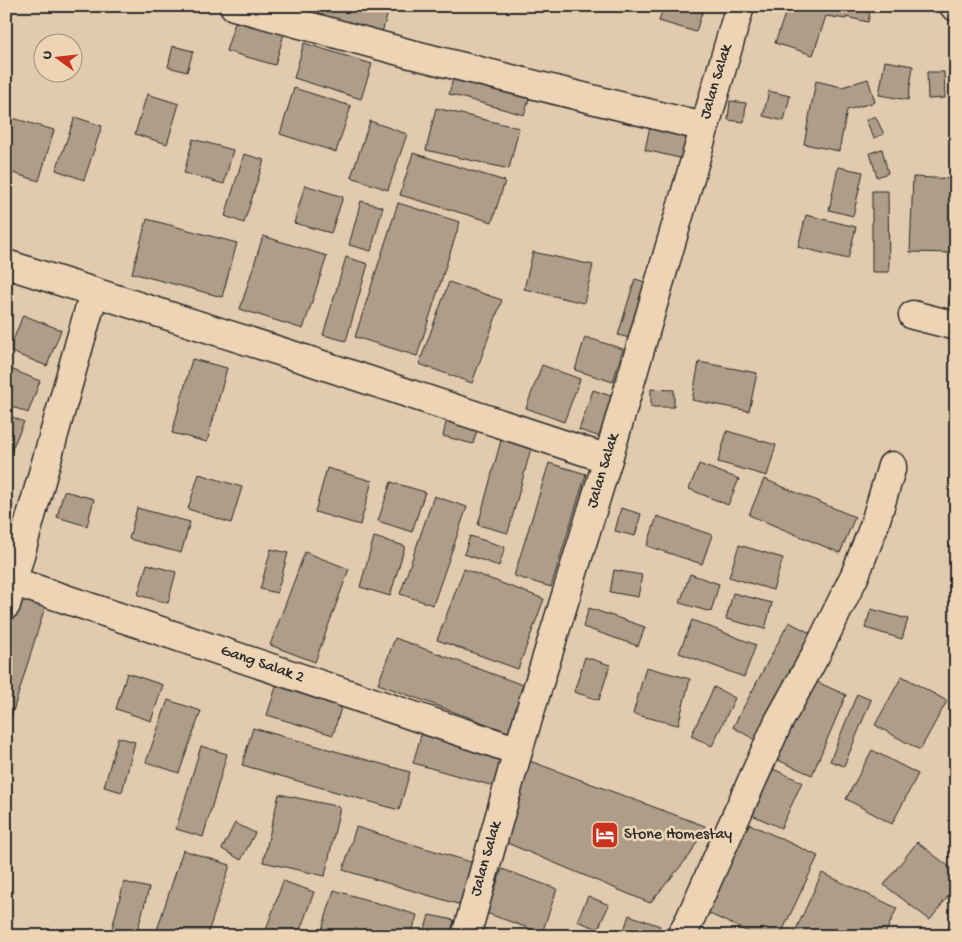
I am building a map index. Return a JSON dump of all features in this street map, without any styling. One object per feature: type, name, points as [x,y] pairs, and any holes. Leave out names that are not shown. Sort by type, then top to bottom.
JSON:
[{"type":"street","points":[[234,6],[407,53],[704,127]]},
{"type":"street","name":"Jalan Salak","points":[[466,936],[518,751],[608,459],[740,6]]},
{"type":"street","points":[[6,264],[298,357],[608,459]]},
{"type":"street","points":[[9,588],[94,292]]},
{"type":"street","points":[[913,315],[956,326]]},
{"type":"street","points":[[681,936],[778,723],[816,654],[855,575],[874,526],[892,466]]},
{"type":"street","name":"Gang Salak 2","points":[[9,588],[518,751]]},
{"type":"building","points":[[321,6],[390,6],[380,39],[317,19]]},
{"type":"building","points":[[664,6],[704,6],[696,32],[659,21]]},
{"type":"building","points":[[759,6],[871,6],[868,22],[846,17],[846,19],[826,16],[813,55],[775,43],[786,11]]},
{"type":"building","points":[[236,19],[284,34],[275,65],[226,51]]},
{"type":"building","points":[[304,43],[372,64],[361,99],[294,78]]},
{"type":"building","points":[[173,46],[193,51],[187,72],[168,67]]},
{"type":"building","points":[[885,61],[913,66],[908,100],[879,95]]},
{"type":"building","points":[[927,72],[944,72],[945,98],[928,99]]},
{"type":"building","points":[[454,75],[530,96],[524,115],[449,94]]},
{"type":"building","points":[[868,79],[875,102],[847,110],[839,151],[804,144],[816,81],[842,87]]},
{"type":"building","points":[[294,88],[351,106],[336,152],[280,134]]},
{"type":"building","points":[[769,91],[790,96],[784,121],[763,116]]},
{"type":"building","points":[[147,94],[179,104],[167,144],[135,134]]},
{"type":"building","points":[[730,101],[746,103],[744,122],[728,120]]},
{"type":"building","points":[[436,108],[519,128],[509,169],[426,150]]},
{"type":"building","points":[[875,116],[884,134],[874,138],[866,120]]},
{"type":"building","points":[[9,117],[54,130],[39,181],[6,171],[6,127]]},
{"type":"building","points":[[75,117],[102,126],[84,180],[56,170]]},
{"type":"building","points":[[370,121],[407,134],[388,190],[351,177]]},
{"type":"building","points":[[650,126],[689,135],[684,159],[645,150]]},
{"type":"building","points":[[193,139],[233,150],[224,184],[184,173]]},
{"type":"building","points":[[882,149],[888,173],[877,177],[870,153]]},
{"type":"building","points":[[413,153],[505,181],[492,222],[400,195]]},
{"type":"building","points":[[244,154],[264,160],[244,223],[225,216]]},
{"type":"building","points":[[838,167],[863,172],[853,216],[829,210]]},
{"type":"building","points":[[913,177],[954,179],[951,253],[910,252]]},
{"type":"building","points":[[305,185],[343,197],[331,233],[294,223]]},
{"type":"building","points":[[872,191],[888,191],[889,272],[872,272]]},
{"type":"building","points":[[361,201],[383,207],[371,251],[349,245]]},
{"type":"building","points":[[398,203],[460,222],[417,356],[355,337]]},
{"type":"building","points":[[806,215],[856,227],[848,259],[798,247]]},
{"type":"building","points":[[147,219],[237,243],[222,297],[132,273]]},
{"type":"building","points":[[263,236],[327,256],[303,329],[240,309]]},
{"type":"building","points":[[533,252],[593,265],[584,303],[524,289]]},
{"type":"building","points":[[346,257],[368,264],[346,341],[323,335]]},
{"type":"building","points":[[635,279],[653,284],[637,340],[618,335]]},
{"type":"building","points":[[951,279],[956,279],[956,313],[948,312]]},
{"type":"building","points":[[449,282],[502,300],[472,383],[419,364]]},
{"type":"building","points":[[23,315],[61,330],[47,366],[9,351]]},
{"type":"building","points":[[585,337],[623,349],[613,382],[575,370]]},
{"type":"building","points":[[192,359],[227,368],[207,442],[172,433]]},
{"type":"building","points":[[699,362],[757,373],[749,411],[692,400]]},
{"type":"building","points":[[542,365],[580,379],[564,422],[526,408]]},
{"type":"building","points":[[6,367],[40,381],[28,413],[6,404]]},
{"type":"building","points":[[651,389],[674,390],[674,407],[651,407]]},
{"type":"building","points":[[593,390],[620,399],[607,439],[579,430]]},
{"type":"building","points":[[6,414],[24,422],[10,453],[6,452]]},
{"type":"building","points":[[448,414],[479,423],[473,444],[443,436]]},
{"type":"building","points":[[727,431],[776,445],[767,476],[718,462]]},
{"type":"building","points":[[503,433],[533,441],[508,533],[478,525]]},
{"type":"building","points":[[549,463],[586,474],[551,587],[514,576]]},
{"type":"building","points":[[699,464],[739,479],[728,505],[689,489]]},
{"type":"building","points":[[327,468],[372,481],[360,525],[315,512]]},
{"type":"building","points":[[199,474],[242,487],[231,523],[188,509]]},
{"type":"building","points":[[764,479],[855,517],[840,553],[749,515]]},
{"type":"building","points":[[391,482],[425,492],[412,532],[378,521]]},
{"type":"building","points":[[64,491],[94,499],[87,526],[57,517]]},
{"type":"building","points":[[434,496],[467,507],[433,605],[400,594]]},
{"type":"building","points":[[6,502],[13,504],[6,525]]},
{"type":"building","points":[[137,508],[190,522],[181,553],[129,539]]},
{"type":"building","points":[[621,508],[641,514],[635,536],[615,531]]},
{"type":"building","points":[[657,516],[712,535],[702,564],[647,546]]},
{"type":"building","points":[[470,536],[505,547],[499,566],[464,554]]},
{"type":"building","points":[[374,537],[405,546],[390,596],[360,587]]},
{"type":"building","points":[[739,545],[783,558],[773,590],[729,577]]},
{"type":"building","points":[[271,549],[288,553],[277,593],[260,589]]},
{"type":"building","points":[[305,552],[349,569],[315,662],[270,645]]},
{"type":"building","points":[[147,564],[176,572],[168,603],[138,595]]},
{"type":"building","points":[[464,569],[544,599],[518,669],[437,640]]},
{"type":"building","points":[[614,570],[642,575],[638,597],[610,592]]},
{"type":"building","points":[[690,574],[719,584],[711,612],[680,603]]},
{"type":"building","points":[[18,588],[48,597],[6,734],[6,628]]},
{"type":"building","points":[[733,593],[772,603],[765,629],[726,619]]},
{"type":"building","points":[[589,608],[645,627],[638,646],[583,627]]},
{"type":"building","points":[[871,609],[908,619],[902,639],[865,628]]},
{"type":"building","points":[[692,620],[756,645],[744,677],[679,653]]},
{"type":"building","points":[[789,622],[812,634],[755,740],[733,727]]},
{"type":"building","points":[[395,638],[531,688],[514,734],[378,684]]},
{"type":"building","points":[[585,657],[610,665],[599,700],[574,692]]},
{"type":"building","points":[[646,667],[690,679],[678,725],[633,714]]},
{"type":"building","points":[[127,673],[163,685],[151,721],[116,709]]},
{"type":"building","points":[[902,676],[947,701],[920,750],[875,725]]},
{"type":"building","points":[[806,677],[846,695],[812,775],[771,757]]},
{"type":"building","points":[[277,684],[342,704],[333,735],[267,715]]},
{"type":"building","points":[[714,687],[735,698],[712,746],[691,736]]},
{"type":"building","points":[[857,694],[871,700],[844,766],[830,761]]},
{"type":"building","points":[[168,700],[201,711],[179,773],[146,762]]},
{"type":"building","points":[[253,728],[410,772],[399,810],[242,765]]},
{"type":"building","points":[[422,732],[506,757],[497,787],[413,763]]},
{"type":"building","points":[[118,737],[135,742],[122,792],[104,787]]},
{"type":"building","points":[[201,746],[227,754],[203,837],[176,829]]},
{"type":"building","points":[[872,750],[918,774],[892,824],[846,799]]},
{"type":"building","name":"Stone Homestay","points":[[530,761],[705,826],[690,855],[650,903],[507,843]]},
{"type":"building","points":[[762,764],[802,782],[781,828],[741,810]]},
{"type":"building","points":[[279,794],[340,807],[325,876],[263,862]]},
{"type":"building","points":[[739,819],[818,856],[780,936],[757,936],[697,908]]},
{"type":"building","points":[[235,823],[255,833],[241,860],[222,849]]},
{"type":"building","points":[[356,827],[474,863],[461,905],[343,870]]},
{"type":"building","points":[[917,842],[956,872],[956,886],[930,920],[884,885]]},
{"type":"building","points":[[183,850],[230,865],[207,936],[155,936]]},
{"type":"building","points":[[502,869],[557,889],[542,933],[486,913]]},
{"type":"building","points":[[822,873],[897,908],[884,936],[793,936]]},
{"type":"building","points":[[283,881],[314,892],[298,936],[264,936]]},
{"type":"building","points":[[124,882],[149,888],[136,936],[110,936]]},
{"type":"building","points":[[334,890],[417,915],[411,936],[320,936]]},
{"type":"building","points":[[588,896],[609,905],[598,929],[577,921]]},
{"type":"building","points":[[429,915],[454,920],[450,936],[423,936]]},
{"type":"building","points":[[629,915],[660,926],[656,936],[622,936]]},
{"type":"place","name":"Stone Homestay","points":[[605,835]]}]
